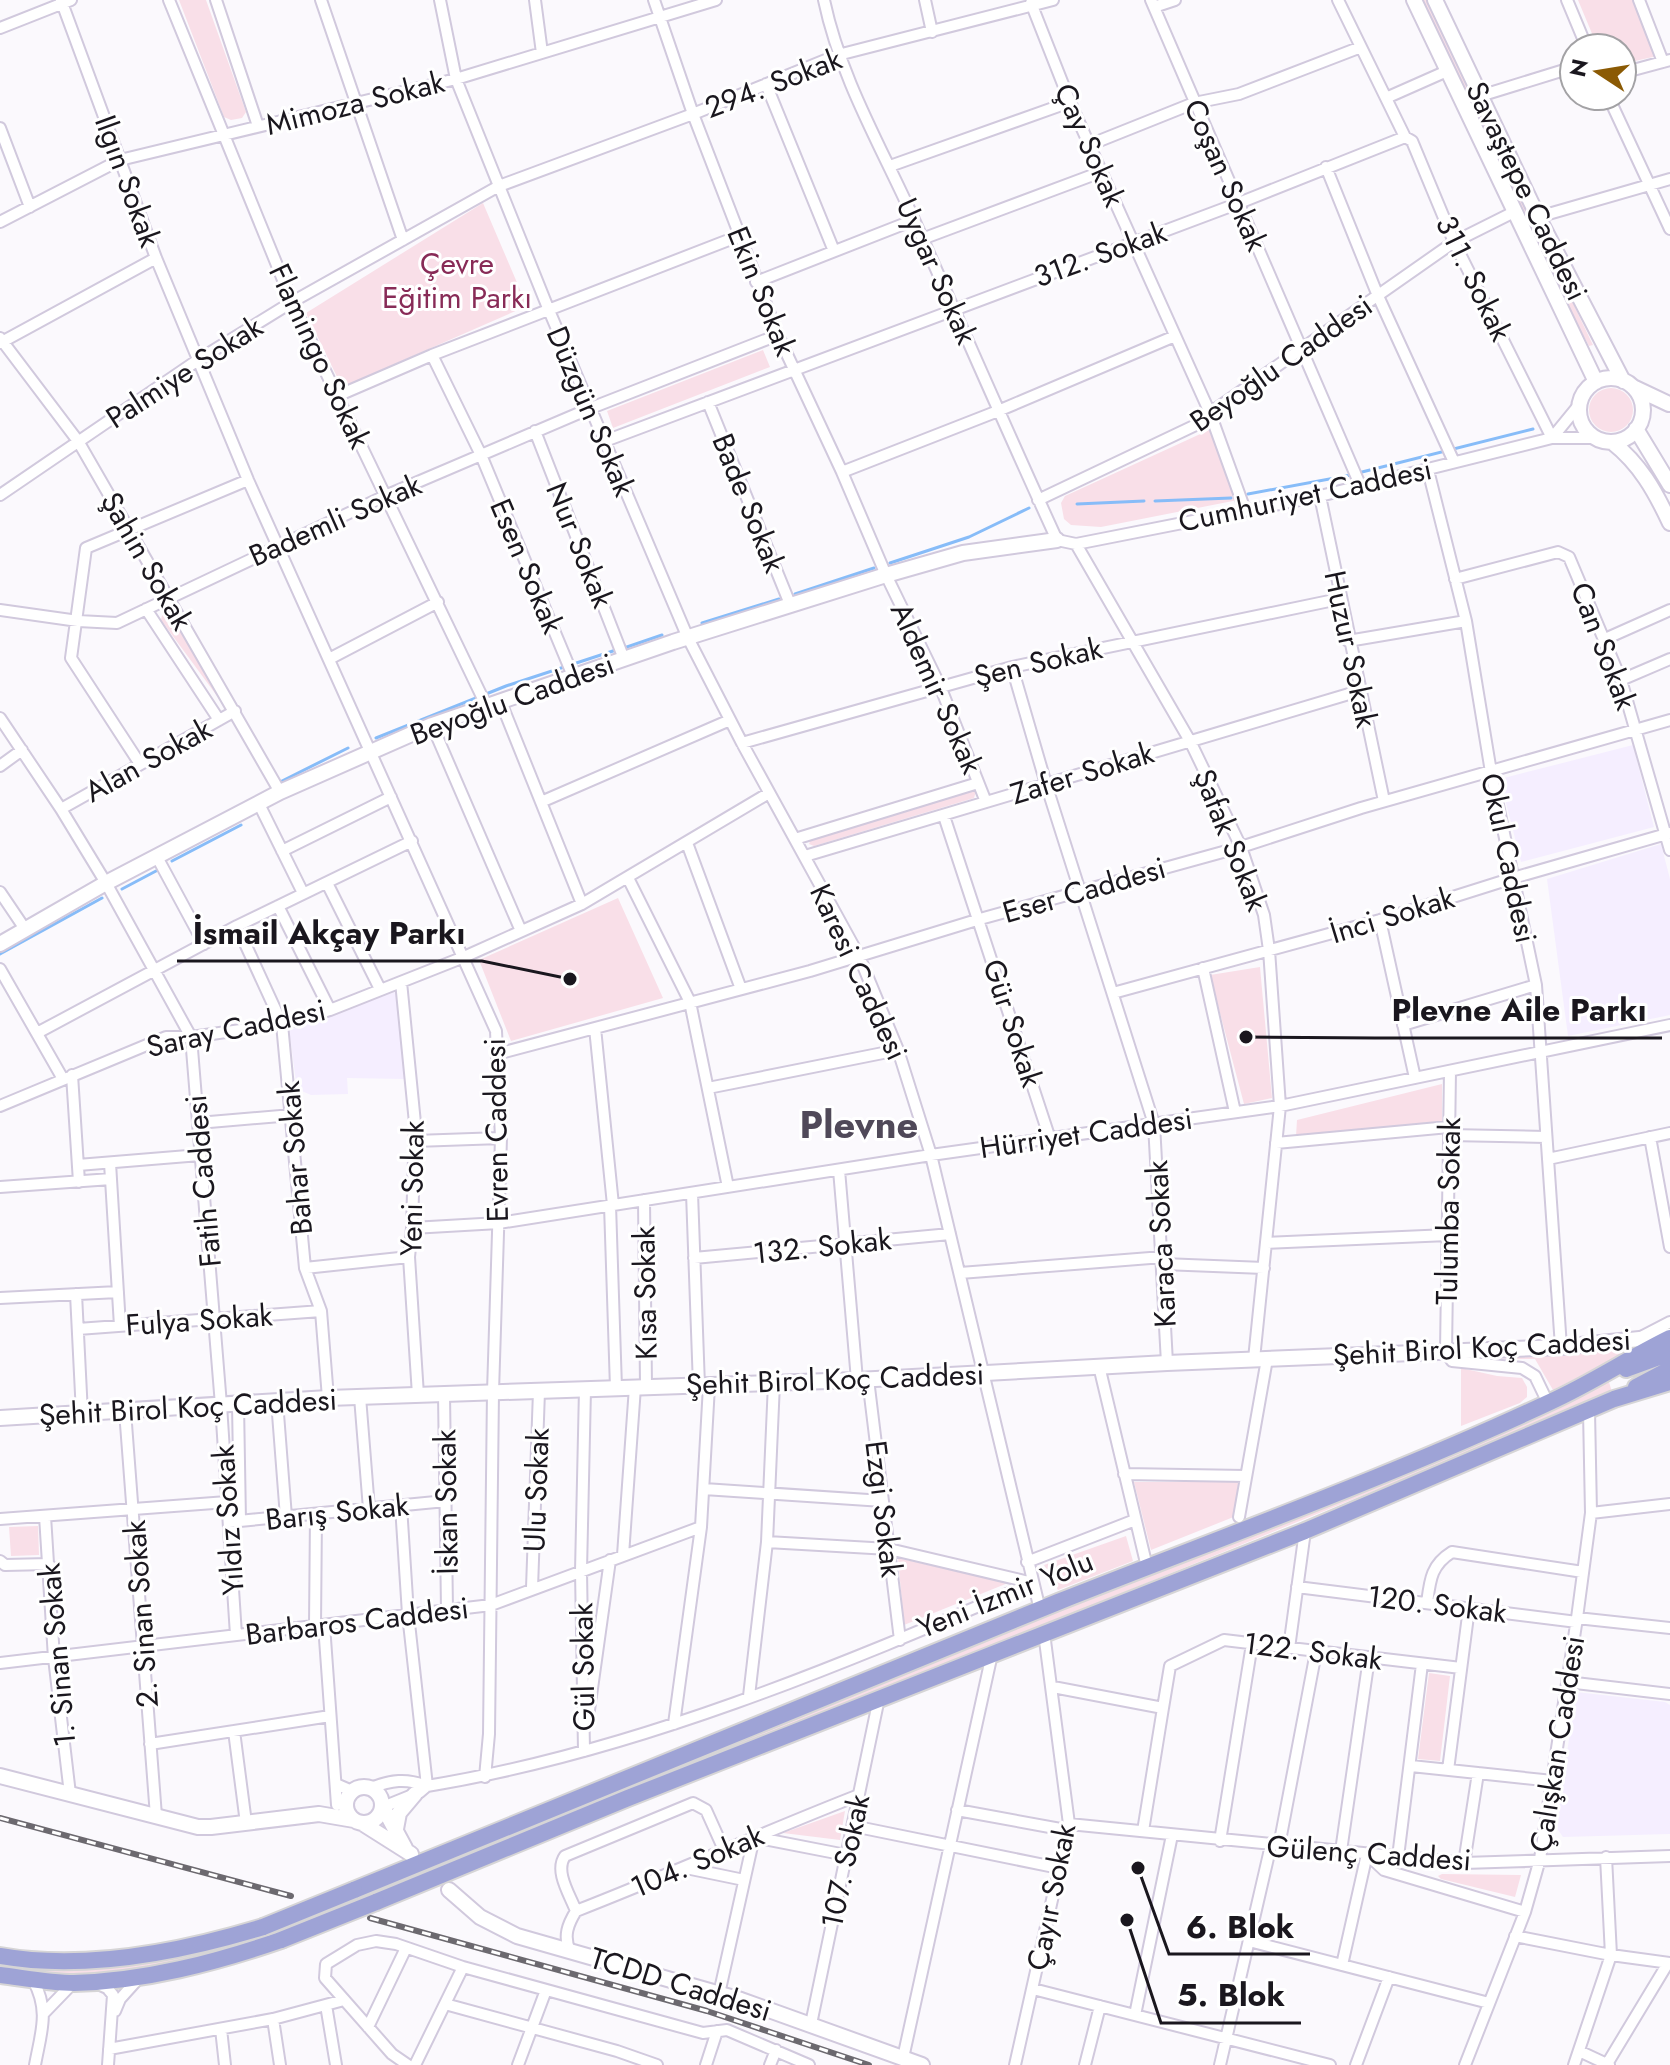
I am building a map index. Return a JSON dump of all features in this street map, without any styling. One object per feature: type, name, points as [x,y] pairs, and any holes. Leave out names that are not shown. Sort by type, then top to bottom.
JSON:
[{"type":"highway","name":"Yeni İzmir Yolu","points":[[0,1956],[57,1962],[160,1953],[263,1927],[1040,1610],[1371,1479],[1548,1403],[1604,1376],[1670,1337]]},
{"type":"highway","name":"Yeni İzmir Yolu","points":[[140,1977],[225,1959],[281,1940],[879,1698],[1305,1531],[1388,1493],[1589,1411],[1666,1367]]},
{"type":"highway","points":[[1604,1376],[1666,1367]]},
{"type":"highway","points":[[0,1975],[73,1983],[140,1977]]},
{"type":"main road","name":"Savaştepe Caddesi","points":[[1414,0],[1596,382]]},
{"type":"main road","name":"Savaştepe Caddesi","points":[[1435,0],[1538,217],[1627,383]]},
{"type":"main road","points":[[1669,404],[1614,378],[1596,382],[1582,396],[1579,405],[1582,424],[1594,438],[1612,442],[1629,455],[1642,471],[1670,523]]},
{"type":"main road","points":[[1627,383],[1641,402],[1638,425],[1670,485]]},
{"type":"main road","points":[[1612,442],[1629,436],[1651,412],[1669,404]]},
{"type":"main road","name":"Beyoğlu Caddesi","points":[[0,944],[106,883],[280,792],[488,699],[622,652],[688,638],[963,553],[1057,540]]},
{"type":"main road","name":"Şehit Birol Koç Caddesi","points":[[0,1418],[328,1398],[862,1380],[1099,1366],[1561,1347],[1670,1337]]},
{"type":"main road","points":[[0,1776],[198,1827],[319,1814],[358,1821],[378,1817],[383,1807]]},
{"type":"main road","points":[[319,1814],[364,1786],[371,1788],[380,1796],[408,1851],[358,1821],[346,1808],[346,1798]]},
{"type":"main road","points":[[396,1829],[399,1813],[421,1790]]},
{"type":"main road","name":"TCDD Caddesi","points":[[449,1890],[498,1928],[719,1994],[922,2065]]},
{"type":"street","name":"Flamingo Sokak","points":[[169,0],[292,302],[385,496],[541,802],[582,904]]},
{"type":"street","points":[[216,0],[258,126]]},
{"type":"street","points":[[321,0],[403,240]]},
{"type":"street","name":"Düzgün Sokak","points":[[440,0],[456,79],[548,308],[688,638]]},
{"type":"street","points":[[535,0],[542,53]]},
{"type":"street","name":"Ekin Sokak","points":[[654,0],[756,282],[886,575]]},
{"type":"street","name":"Mimoza Sokak","points":[[0,222],[120,160],[456,79],[716,0]]},
{"type":"street","name":"Uygar Sokak","points":[[824,0],[838,55],[1057,540]]},
{"type":"street","points":[[925,0],[932,32]]},
{"type":"street","name":"294. Sokak","points":[[499,186],[693,114],[838,55],[1031,3],[1053,0]]},
{"type":"street","points":[[1152,3],[1175,0]]},
{"type":"street","name":"311. Sokak","points":[[1338,0],[1405,137],[1412,141],[1454,242],[1552,438]]},
{"type":"street","points":[[1567,0],[1580,32]]},
{"type":"street","points":[[1638,69],[1666,61],[1639,0]]},
{"type":"street","points":[[0,28],[65,1]]},
{"type":"street","name":"Ilgın Sokak","points":[[65,1],[156,258],[277,545]]},
{"type":"street","name":"Çay Sokak","points":[[1031,3],[1070,102],[1210,413],[1245,510]]},
{"type":"street","name":"Coşan Sokak","points":[[1152,3],[1361,487]]},
{"type":"street","points":[[1089,145],[1194,103],[1239,94],[1361,47]]},
{"type":"street","points":[[1386,98],[1447,71]]},
{"type":"street","points":[[1480,96],[1558,72]]},
{"type":"street","points":[[766,84],[834,251]]},
{"type":"street","points":[[890,166],[1070,102]]},
{"type":"street","points":[[1615,112],[1670,229]]},
{"type":"street","points":[[1,136],[30,207]]},
{"type":"street","name":"312. Sokak","points":[[605,441],[1239,203],[1405,137]]},
{"type":"street","points":[[1326,167],[1378,296],[1454,462]]},
{"type":"street","points":[[922,239],[1101,172]]},
{"type":"street","points":[[1538,217],[1670,179]]},
{"type":"street","name":"Palmiye Sokak","points":[[0,495],[198,360],[292,302],[499,186]]},
{"type":"street","name":"Beyoğlu Caddesi","points":[[1038,500],[1200,423],[1454,242],[1514,212]]},
{"type":"street","points":[[756,282],[914,220]]},
{"type":"street","points":[[337,396],[548,308],[739,236]]},
{"type":"street","points":[[1,341],[156,258]]},
{"type":"street","name":"Bademli Sokak","points":[[0,610],[117,623],[385,496],[591,408],[778,335]]},
{"type":"street","points":[[842,472],[998,411],[1175,336]]},
{"type":"street","name":"Şahin Sokak","points":[[1,341],[78,441],[280,792]]},
{"type":"street","name":"Esen Sokak","points":[[432,355],[481,455],[570,669]]},
{"type":"street","name":"Bade Sokak","points":[[708,402],[790,604]]},
{"type":"street","points":[[1552,438],[1579,405]]},
{"type":"street","name":"Nur Sokak","points":[[535,431],[622,652]]},
{"type":"street","name":"Cumhuriyet Caddesi","points":[[1057,540],[1076,544],[1320,496],[1552,438],[1594,438]]},
{"type":"street","name":"Okul Caddesi","points":[[1428,470],[1466,621],[1491,772],[1536,985],[1561,1347]]},
{"type":"street","points":[[140,764],[71,658],[86,548],[248,480]]},
{"type":"street","name":"Huzur Sokak","points":[[1320,496],[1339,599],[1384,801]]},
{"type":"street","name":"Şafak Sokak","points":[[1076,544],[1190,741],[1241,847],[1264,915],[1280,1106],[1264,1268],[1261,1359],[1239,1517]]},
{"type":"street","name":"Evren Caddesi","points":[[277,545],[496,1031],[501,1138],[485,1777]]},
{"type":"street","name":"Can Sokak","points":[[1455,579],[1558,552],[1569,557],[1621,680],[1668,834],[1670,850]]},
{"type":"street","name":"Aldemir Sokak","points":[[886,575],[940,686],[986,802]]},
{"type":"street","name":"Şen Sokak","points":[[742,743],[1012,667],[1339,599]]},
{"type":"street","points":[[329,659],[438,602]]},
{"type":"street","points":[[146,609],[219,720]]},
{"type":"street","points":[[1605,639],[1670,610]]},
{"type":"street","points":[[1348,641],[1466,621]]},
{"type":"street","name":"Karesi Caddesi","points":[[688,638],[859,956],[898,1050],[931,1155],[1040,1610]]},
{"type":"street","points":[[1621,680],[1670,659]]},
{"type":"street","name":"Karaca Sokak","points":[[1012,667],[1154,1124],[1167,1363]]},
{"type":"street","name":"Zafer Sokak","points":[[805,856],[1359,691]]},
{"type":"street","name":"Alan Sokak","points":[[61,809],[235,711]]},
{"type":"street","name":"Fatih Caddesi","points":[[0,718],[106,883],[191,1037],[221,1405]]},
{"type":"street","points":[[541,802],[730,720]]},
{"type":"street","name":"Eser Caddesi","points":[[497,1054],[859,956],[1670,720]]},
{"type":"street","points":[[432,725],[521,931]]},
{"type":"street","points":[[0,766],[22,750]]},
{"type":"street","points":[[795,839],[978,783]]},
{"type":"street","name":"Saray Caddesi","points":[[0,1106],[166,1037],[191,1037],[282,1024],[330,1010],[464,957],[582,904],[769,793]]},
{"type":"street","points":[[282,851],[391,797]]},
{"type":"street","points":[[259,804],[303,893]]},
{"type":"street","name":"Gür Sokak","points":[[944,816],[1050,1139]]},
{"type":"street","name":"İnci Sokak","points":[[1113,993],[1380,920],[1668,834]]},
{"type":"street","points":[[37,1033],[237,926],[412,841]]},
{"type":"street","points":[[687,843],[741,989]]},
{"type":"street","points":[[157,857],[204,944]]},
{"type":"street","points":[[628,878],[690,1002],[728,1187]]},
{"type":"street","points":[[327,883],[380,989]]},
{"type":"street","points":[[0,892],[25,929]]},
{"type":"street","points":[[278,906],[330,1010]]},
{"type":"street","points":[[1380,920],[1415,1078]]},
{"type":"street","name":"Bahar Sokak","points":[[237,926],[282,1024],[305,1268],[321,1311],[328,1398]]},
{"type":"street","points":[[1203,968],[1235,1112]]},
{"type":"street","points":[[0,969],[37,1033],[68,1077],[79,1182]]},
{"type":"street","name":"Yeni Sokak","points":[[401,982],[415,1141],[409,1257],[418,1395]]},
{"type":"street","points":[[1403,1025],[1536,985]]},
{"type":"street","name":"Hürriyet Caddesi","points":[[412,1228],[499,1223],[931,1155],[1280,1106],[1670,1025]]},
{"type":"street","points":[[595,1028],[612,1205],[616,1388]]},
{"type":"street","points":[[708,1088],[898,1050]]},
{"type":"street","name":"Tulumba Sokak","points":[[1446,1352],[1450,1071]]},
{"type":"street","points":[[198,1123],[292,1115]]},
{"type":"street","points":[[1276,1143],[1449,1131],[1546,1137]]},
{"type":"street","points":[[1548,1159],[1670,1133]]},
{"type":"street","points":[[1650,1137],[1670,1247]]},
{"type":"street","points":[[415,1141],[501,1138]]},
{"type":"street","points":[[78,1165],[200,1155]]},
{"type":"street","points":[[110,1163],[120,1326]]},
{"type":"street","name":"Ezgi Sokak","points":[[839,1170],[862,1380],[883,1501],[900,1640]]},
{"type":"street","points":[[0,1187],[111,1179]]},
{"type":"street","points":[[674,1724],[704,1489],[704,1386],[692,1193]]},
{"type":"street","name":"Kısa Sokak","points":[[623,1555],[640,1387],[644,1200]]},
{"type":"street","name":"132. Sokak","points":[[694,1258],[950,1234]]},
{"type":"street","points":[[1267,1243],[1448,1235]]},
{"type":"street","points":[[305,1268],[409,1257]]},
{"type":"street","points":[[960,1273],[1163,1261],[1264,1268]]},
{"type":"street","points":[[0,1298],[118,1292]]},
{"type":"street","points":[[76,1294],[82,1414]]},
{"type":"street","name":"Fulya Sokak","points":[[78,1329],[321,1311]]},
{"type":"street","points":[[1638,1339],[1670,1322]]},
{"type":"street","points":[[1446,1352],[1452,1361],[1522,1368],[1535,1376],[1548,1403]]},
{"type":"street","points":[[1099,1366],[1147,1567]]},
{"type":"street","points":[[749,1696],[767,1542],[774,1383]]},
{"type":"street","name":"Gül Sokak","points":[[584,1751],[581,1571],[585,1389]]},
{"type":"street","name":"Ulu Sokak","points":[[532,1588],[539,1391]]},
{"type":"street","name":"İskan Sokak","points":[[444,1394],[447,1610]]},
{"type":"street","points":[[360,1397],[369,1509]]},
{"type":"street","points":[[277,1401],[286,1517]]},
{"type":"street","name":"Yıldız Sokak","points":[[236,1635],[234,1522],[238,1404]]},
{"type":"street","name":"Yıldız Sokak","points":[[221,1405],[227,1502],[234,1522]]},
{"type":"street","name":"2. Sinan Sokak","points":[[125,1411],[156,1816]]},
{"type":"street","name":"Çalışkan Caddesi","points":[[1465,2065],[1525,1912],[1540,1859],[1591,1513],[1589,1411]]},
{"type":"street","points":[[1124,1474],[1246,1476]]},
{"type":"street","points":[[704,1489],[883,1501]]},
{"type":"street","name":"Barış Sokak","points":[[234,1522],[446,1501]]},
{"type":"street","name":"Barış Sokak","points":[[0,1519],[227,1502]]},
{"type":"street","points":[[1591,1513],[1670,1504]]},
{"type":"street","points":[[401,1506],[421,1790]]},
{"type":"street","points":[[316,1514],[319,1625],[336,1784],[346,1798]]},
{"type":"street","name":"1. Sinan Sokak","points":[[45,1516],[54,1658],[70,1794]]},
{"type":"street","points":[[1027,1562],[1135,1520]]},
{"type":"street","name":"Barbaros Caddesi","points":[[0,1663],[491,1605],[701,1527]]},
{"type":"street","points":[[1289,1648],[1305,1531]]},
{"type":"street","points":[[767,1542],[889,1549],[1033,1583]]},
{"type":"street","points":[[1427,1603],[1431,1572],[1440,1559],[1452,1552],[1583,1572]]},
{"type":"street","name":"Gül Sokak","points":[[584,1751],[610,1560]]},
{"type":"street","points":[[0,1561],[5,1565],[49,1564]]},
{"type":"street","points":[[383,1807],[421,1790],[485,1777],[674,1724],[848,1661],[1033,1583]]},
{"type":"street","name":"120. Sokak","points":[[1297,1587],[1670,1628]]},
{"type":"street","points":[[1448,1770],[1469,1608]]},
{"type":"street","name":"Çayır Sokak","points":[[1015,2065],[1068,1827],[1044,1633]]},
{"type":"street","name":"122. Sokak","points":[[1163,1708],[1170,1666],[1224,1640],[1461,1668]]},
{"type":"street","points":[[1220,1841],[1252,1644]]},
{"type":"street","points":[[1220,2065],[1275,1846],[1316,1652]]},
{"type":"street","points":[[903,2058],[992,1654]]},
{"type":"street","points":[[1341,1851],[1369,1658]]},
{"type":"street","points":[[1398,1857],[1422,1664]]},
{"type":"street","points":[[1567,1682],[1670,1694]]},
{"type":"street","points":[[1053,1687],[1163,1708],[1143,1831]]},
{"type":"street","name":"107. Sokak","points":[[811,2024],[879,1698]]},
{"type":"street","points":[[150,1744],[330,1716]]},
{"type":"street","points":[[234,1731],[246,1823]]},
{"type":"street","points":[[1411,1766],[1553,1781]]},
{"type":"street","points":[[1464,1863],[1478,1773]]},
{"type":"street","points":[[371,1788],[397,1780],[413,1780],[421,1790]]},
{"type":"street","points":[[336,1784],[346,1798]]},
{"type":"street","name":"104. Sokak","points":[[576,1911],[859,1795]]},
{"type":"street","points":[[570,1951],[566,1942],[568,1925],[576,1911],[560,1871],[565,1856],[693,1803],[706,1810],[724,1850]]},
{"type":"street","name":"Gülenç Caddesi","points":[[957,1810],[1068,1827],[1143,1831],[1464,1863],[1670,1856]]},
{"type":"street","points":[[853,1826],[1059,1868]]},
{"type":"street","points":[[1135,2015],[1172,1835]]},
{"type":"street","points":[[719,1994],[754,1837],[846,1855]]},
{"type":"street","points":[[1342,1965],[1367,1854]]},
{"type":"street","points":[[1367,1854],[1384,1870],[1525,1912]]},
{"type":"street","points":[[1574,2065],[1611,1955],[1606,1857]]},
{"type":"street","points":[[686,1868],[744,1880]]},
{"type":"street","points":[[1515,1936],[1669,1963],[1608,2064],[1579,2051]]},
{"type":"street","points":[[408,2065],[392,2054],[325,1978],[326,1964],[357,1945],[376,1941],[406,1948],[463,1967],[703,2033],[727,2030],[809,2065]]},
{"type":"street","points":[[1249,1941],[1489,2003]]},
{"type":"street","points":[[368,2027],[406,1948]]},
{"type":"street","points":[[415,2065],[463,1967]]},
{"type":"street","points":[[113,2016],[120,1999],[140,1977]]},
{"type":"street","points":[[1356,2065],[1389,1977]]},
{"type":"street","points":[[33,1980],[42,1995],[44,2013],[35,2065]]},
{"type":"street","points":[[93,1981],[113,1995],[108,2065]]},
{"type":"street","points":[[44,2013],[73,1983]]},
{"type":"street","points":[[1033,1989],[1325,2064]]},
{"type":"street","points":[[518,2065],[546,1990]]},
{"type":"street","points":[[109,2049],[273,2019],[344,2000]]},
{"type":"street","points":[[445,2004],[657,2065]]},
{"type":"street","points":[[326,2005],[336,2065]]},
{"type":"street","points":[[1085,2065],[1100,2006]]},
{"type":"street","points":[[273,2019],[280,2065]]},
{"type":"street","points":[[221,2029],[225,2065]]},
{"type":"street","points":[[706,2065],[717,2031]]},
{"type":"street","points":[[770,2065],[776,2050]]},
{"type":"shaded area","points":[[1633,745],[1654,827],[1521,862],[1500,779]]},
{"type":"shaded area","points":[[1661,844],[1670,879],[1670,1015],[1568,1036],[1547,879]]},
{"type":"shaded area","points":[[398,991],[405,1079],[347,1078],[348,1094],[311,1095],[297,1089],[289,1030]]},
{"type":"shaded area","points":[[1576,1692],[1670,1705],[1670,1834],[1563,1837],[1556,1827]]},
{"type":"green space","points":[[179,0],[206,0],[246,112],[242,118],[231,120],[224,117]]},
{"type":"green space","points":[[1421,0],[1427,0],[1593,345],[1589,346],[1567,305]]},
{"type":"green space","points":[[1578,0],[1636,0],[1657,56],[1638,60],[1638,32],[1591,32]]},
{"type":"green space","name":"Çevre Eğitim Parkı","points":[[483,203],[527,306],[342,387],[306,313]]},
{"type":"green space","points":[[763,350],[770,367],[613,428],[607,411]]},
{"type":"green space","points":[[1611,388],[1627,394],[1633,410],[1627,426],[1611,432],[1595,426],[1589,410],[1595,394]]},
{"type":"green space","points":[[1209,430],[1238,500],[1101,527],[1071,525],[1064,519],[1061,503],[1065,496]]},
{"type":"green space","points":[[163,611],[171,613],[222,697],[220,700],[161,620]]},
{"type":"green space","points":[[976,791],[974,798],[814,846],[809,844],[811,838]]},
{"type":"green space","points":[[618,898],[663,998],[511,1041],[479,960]]},
{"type":"green space","points":[[1260,967],[1272,1098],[1244,1104],[1210,975]]},
{"type":"green space","points":[[1442,1084],[1442,1121],[1296,1136],[1297,1120]]},
{"type":"green space","points":[[1635,1348],[1553,1390],[1535,1359],[1495,1359]]},
{"type":"green space","points":[[1461,1368],[1522,1378],[1527,1387],[1527,1397],[1520,1403],[1461,1426]]},
{"type":"green space","points":[[1609,1382],[1612,1392],[1470,1452],[254,1942],[204,1958],[147,1969],[57,1974],[0,1969],[0,1964],[86,1968],[170,1957],[227,1945],[1468,1446]]},
{"type":"green space","points":[[1134,1482],[1238,1482],[1236,1516],[1151,1550]]},
{"type":"green space","points":[[38,1526],[39,1555],[11,1556],[9,1527]]},
{"type":"green space","points":[[1126,1536],[1133,1561],[1058,1590],[1044,1565]]},
{"type":"green space","points":[[898,1558],[1008,1583],[904,1625]]},
{"type":"green space","points":[[1429,1673],[1450,1676],[1440,1761],[1418,1759]]},
{"type":"green space","points":[[845,1811],[840,1840],[783,1833]]},
{"type":"green space","points":[[1521,1875],[1515,1897],[1441,1879],[1438,1876]]},
{"type":"waterway","points":[[1358,473],[1533,429]]},
{"type":"waterway","points":[[1248,494],[1351,475]]},
{"type":"waterway","points":[[1155,501],[1231,498]]},
{"type":"waterway","points":[[1077,504],[1144,501]]},
{"type":"waterway","points":[[890,563],[969,537],[1029,508]]},
{"type":"waterway","points":[[795,594],[874,568]]},
{"type":"waterway","points":[[702,623],[779,599]]},
{"type":"waterway","points":[[624,648],[662,635]]},
{"type":"waterway","points":[[376,738],[506,686],[616,650]]},
{"type":"waterway","points":[[280,782],[348,748]]},
{"type":"waterway","points":[[172,861],[241,825]]},
{"type":"waterway","points":[[122,889],[156,871]]},
{"type":"waterway","points":[[0,954],[102,898]]},
{"type":"railway","points":[[0,1818],[291,1896]]},
{"type":"railway","points":[[370,1918],[707,2011],[869,2065]]},
{"type":"place","name":"İsmail Akçay Parkı","points":[[570,979]]},
{"type":"place","name":"Plevne Aile Parkı","points":[[1246,1037]]},
{"type":"place","name":"6. Blok","points":[[1138,1868]]},
{"type":"place","name":"5. Blok","points":[[1127,1920]]},
{"type":"district","name":"Plevne","points":[[859,1124]]}]
